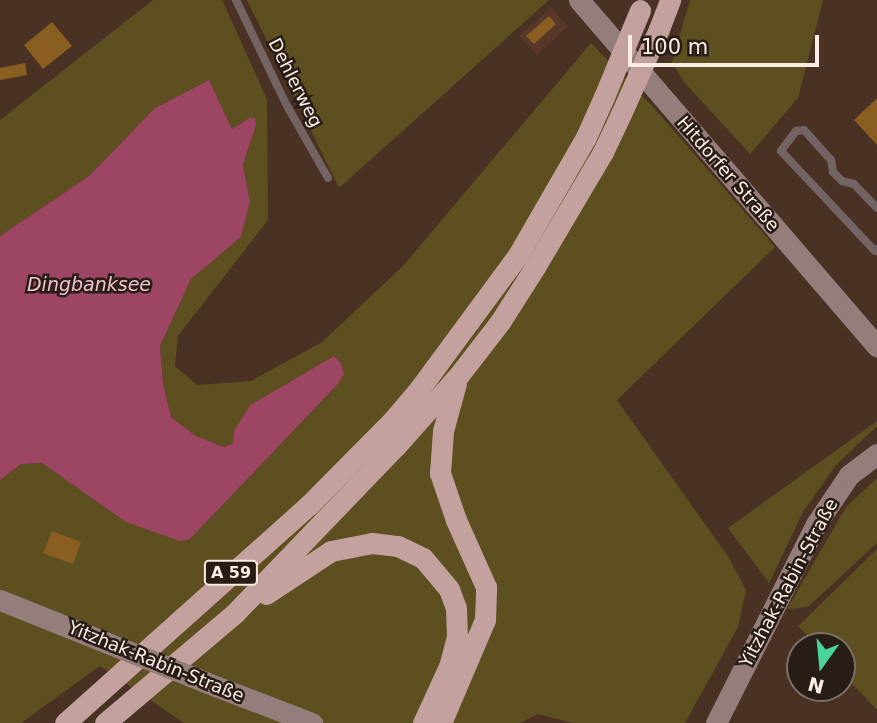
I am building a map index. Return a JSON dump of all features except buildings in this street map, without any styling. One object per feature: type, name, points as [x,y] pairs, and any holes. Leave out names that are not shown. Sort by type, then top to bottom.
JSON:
[{"type":"highway","name":"A 59","points":[[105,723],[235,614],[395,447],[459,375],[500,322],[603,152],[670,0]]},
{"type":"highway","name":"A 59","points":[[65,723],[309,505],[421,388],[518,254],[586,136],[642,5]]},
{"type":"highway","points":[[432,720],[485,620],[486,587],[474,554],[456,520],[440,473],[443,430],[459,375]]},
{"type":"highway","points":[[235,614],[331,551],[372,543],[398,546],[423,558],[449,589],[456,608],[457,638],[432,720]]},
{"type":"street","name":"Hitdorfer Straße","points":[[579,0],[877,347]]},
{"type":"street","name":"Yitzhak-Rabin-Straße","points":[[716,723],[816,524],[849,475],[877,454]]},
{"type":"street","name":"Yitzhak-Rabin-Straße","points":[[0,600],[312,723]]},
{"type":"lane","name":"Dehlerweg","points":[[236,0],[286,104],[328,178]]},
{"type":"lane","points":[[877,208],[854,184],[842,181],[833,173],[831,160],[804,130],[796,131],[780,150],[875,251],[877,249]]},
{"type":"shaded area","points":[[153,0],[222,0],[267,99],[268,220],[178,336],[175,366],[197,385],[251,381],[322,342],[403,266],[591,43],[654,108],[775,247],[617,400],[729,558],[746,590],[738,627],[685,723],[572,723],[538,714],[520,723],[184,723],[100,666],[21,723],[0,723],[0,480],[21,464],[42,463],[69,481],[190,539],[338,384],[334,356],[250,405],[234,431],[233,443],[224,447],[196,436],[171,417],[163,383],[160,346],[191,278],[241,237],[250,202],[243,164],[256,127],[249,118],[232,129],[209,80],[155,108],[89,176],[0,236],[0,120]]},
{"type":"shaded area","points":[[247,0],[549,0],[339,188]]},
{"type":"shaded area","points":[[690,0],[823,0],[798,98],[750,154],[684,82],[672,62]]},
{"type":"shaded area","points":[[551,7],[568,26],[537,55],[519,36]]},
{"type":"shaded area","points":[[877,421],[877,426],[836,465],[803,512],[769,583],[728,528]]},
{"type":"shaded area","points":[[877,478],[877,543],[808,607],[787,609],[846,507]]},
{"type":"shaded area","points":[[877,549],[877,710],[856,688],[856,632],[804,632],[798,626]]},
{"type":"water","name":"Dingbanksee","points":[[209,80],[232,129],[249,118],[255,118],[256,126],[243,164],[250,202],[241,237],[191,279],[160,346],[163,383],[171,417],[196,436],[224,447],[233,443],[234,431],[250,405],[334,356],[341,363],[344,374],[338,384],[190,539],[180,541],[126,522],[42,463],[21,464],[0,480],[0,236],[89,176],[155,108]]}]
